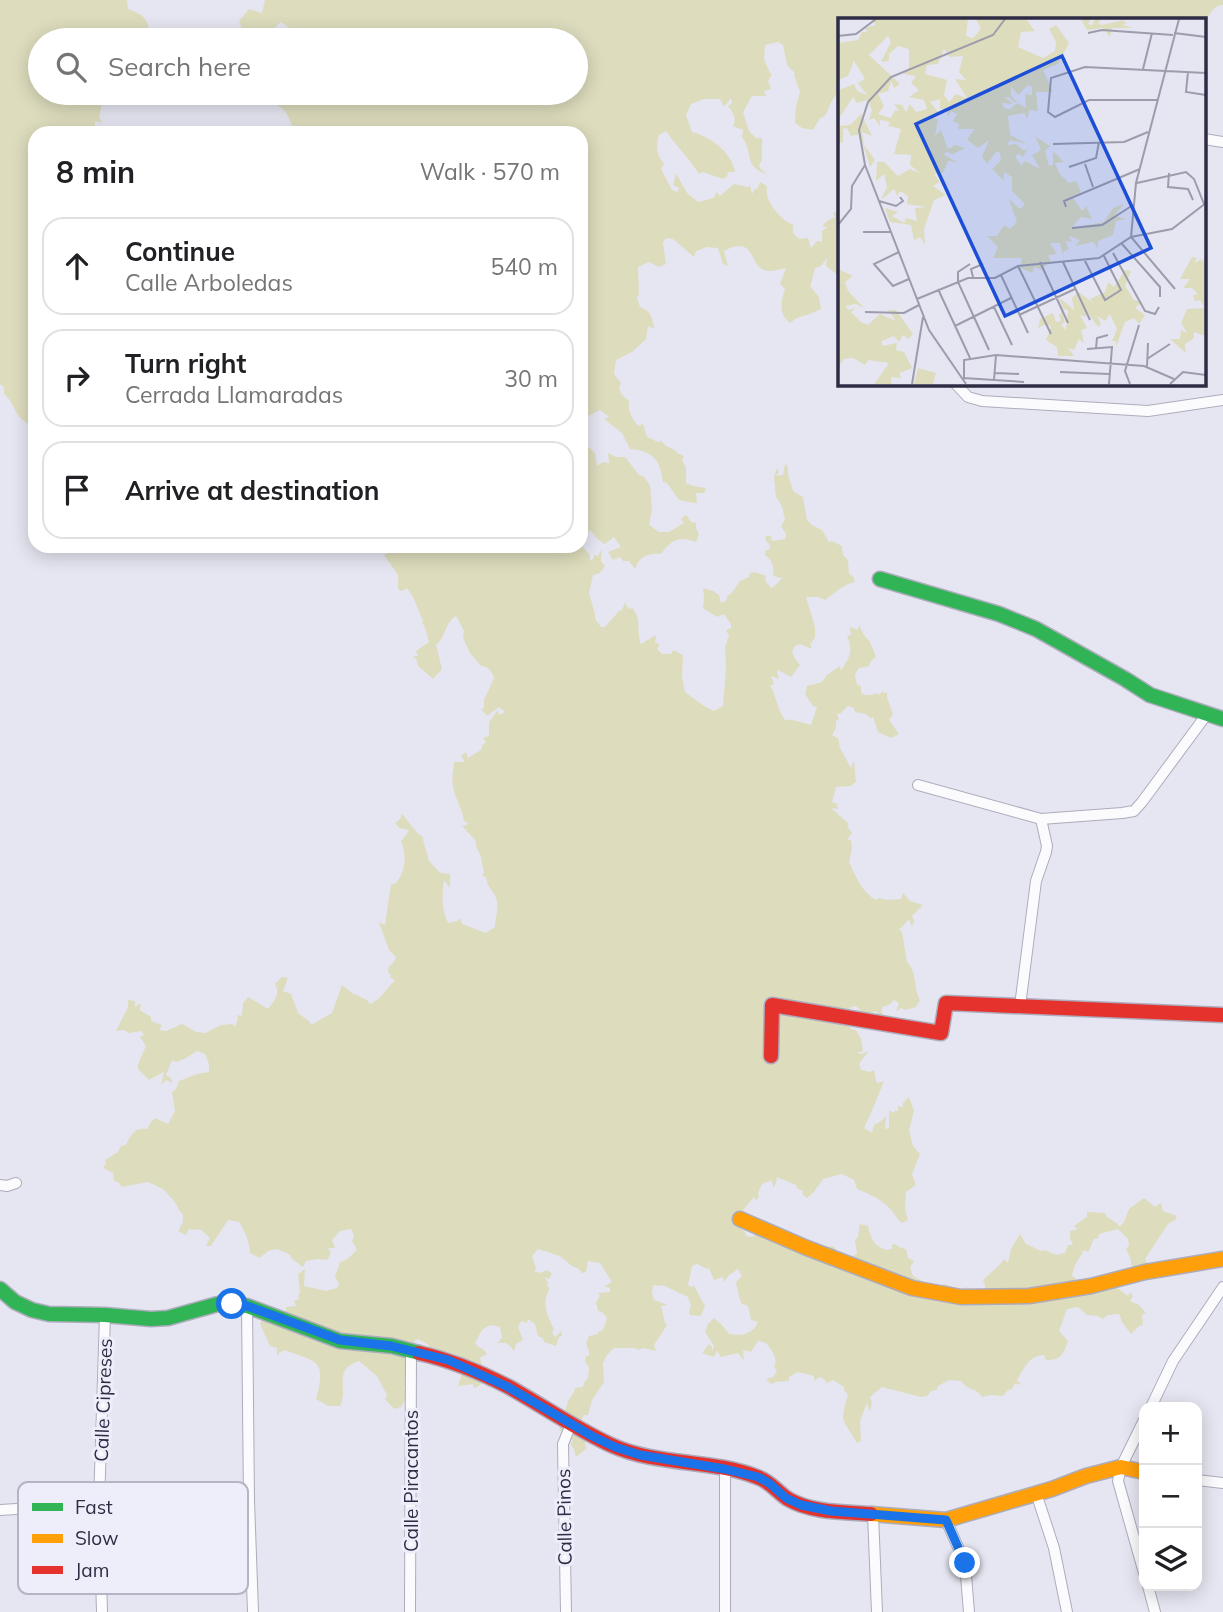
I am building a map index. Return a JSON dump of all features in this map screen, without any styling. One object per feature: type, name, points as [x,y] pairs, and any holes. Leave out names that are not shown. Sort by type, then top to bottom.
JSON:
[{"type":"street","points":[[957,385],[968,397],[982,401],[1148,411],[1223,400]]},
{"type":"street","points":[[880,579],[999,614],[1035,629],[1150,695],[1223,719]]},
{"type":"street","points":[[918,785],[1041,819],[1134,811],[1207,714]]},
{"type":"street","points":[[1020,1006],[1037,881],[1047,846],[1041,819]]},
{"type":"street","points":[[771,1056],[772,1005],[941,1033],[946,1003],[1223,1015]]},
{"type":"street","points":[[0,1185],[16,1183]]},
{"type":"street","points":[[740,1219],[912,1288],[961,1297],[1029,1296],[1223,1259]]},
{"type":"street","points":[[1153,1402],[1173,1361],[1223,1287]]},
{"type":"street","points":[[0,1289],[15,1302],[49,1314],[168,1318],[218,1304],[247,1306],[340,1340],[391,1346],[448,1360],[506,1386],[615,1447],[640,1455],[758,1477],[786,1498],[801,1505],[831,1511],[946,1520],[1086,1476],[1139,1472]]},
{"type":"street","points":[[247,1306],[248,1482]]},
{"type":"street","name":"Calle Cipreses","points":[[100,1482],[105,1315]]},
{"type":"street","name":"Calle Piracantos","points":[[410,1612],[411,1350]]},
{"type":"street","name":"Calle Pinos","points":[[566,1612],[564,1444],[571,1424]]},
{"type":"street","points":[[1139,1431],[1120,1474],[1139,1552]]},
{"type":"street","points":[[725,1469],[725,1612]]},
{"type":"street","points":[[1202,1481],[1223,1483]]},
{"type":"street","points":[[1036,1493],[1054,1548],[1067,1612]]},
{"type":"street","points":[[248,1501],[253,1612]]},
{"type":"street","points":[[0,1510],[18,1509]]},
{"type":"street","points":[[873,1514],[877,1612]]},
{"type":"street","points":[[946,1520],[965,1563],[969,1612]]},
{"type":"street","points":[[1149,1591],[1155,1612]]},
{"type":"street","name":"Calle Cipreses","points":[[102,1594],[102,1612]]},
{"type":"green space","points":[[0,0],[127,0],[128,9],[142,15],[148,28],[28,28],[28,105],[102,105],[99,116],[102,123],[95,121],[95,126],[28,126],[28,424],[18,414],[0,384]]},
{"type":"green space","points":[[265,0],[1223,0],[1223,5],[1214,9],[1206,21],[1206,18],[838,18],[838,94],[813,130],[802,128],[795,123],[800,92],[795,73],[787,65],[783,45],[778,42],[765,45],[764,59],[772,74],[768,81],[771,89],[764,91],[766,96],[752,96],[743,112],[749,131],[756,138],[762,138],[762,160],[759,165],[767,174],[755,168],[742,137],[743,130],[733,126],[734,116],[728,106],[732,103],[731,98],[724,107],[720,99],[704,99],[691,104],[686,115],[692,132],[719,146],[729,158],[735,172],[728,172],[723,179],[703,172],[699,174],[666,131],[659,135],[657,150],[664,163],[661,169],[672,190],[678,192],[679,188],[673,185],[676,173],[687,193],[698,202],[714,198],[716,192],[720,196],[734,184],[750,186],[752,194],[760,182],[767,186],[768,198],[774,209],[793,225],[793,233],[799,239],[808,238],[811,248],[817,241],[822,242],[822,231],[827,227],[822,226],[835,217],[833,213],[838,210],[838,275],[826,266],[827,258],[821,266],[815,268],[810,286],[819,297],[821,309],[790,323],[784,316],[782,298],[785,289],[780,284],[786,268],[771,271],[762,269],[742,246],[724,251],[728,266],[723,264],[718,248],[707,247],[696,251],[694,257],[673,239],[666,238],[663,243],[666,264],[659,267],[649,262],[638,267],[637,298],[640,307],[651,316],[655,329],[648,326],[646,339],[632,352],[616,360],[614,374],[621,383],[619,389],[629,401],[630,414],[638,426],[643,424],[647,437],[661,441],[684,456],[682,460],[686,468],[686,483],[706,488],[704,493],[696,493],[697,503],[679,500],[667,483],[663,482],[660,467],[654,458],[650,454],[630,449],[622,433],[604,419],[609,417],[600,410],[588,416],[588,126],[292,126],[286,112],[277,105],[588,105],[588,28],[290,28],[281,22],[274,28],[242,28],[239,21],[249,9],[262,13]]},
{"type":"green space","points":[[588,447],[595,453],[597,466],[603,462],[609,463],[608,453],[625,457],[639,475],[643,476],[650,485],[652,509],[649,525],[659,532],[669,532],[684,523],[681,519],[686,515],[691,522],[696,523],[699,534],[696,542],[676,540],[661,554],[642,558],[635,569],[629,561],[623,561],[620,557],[613,560],[608,552],[621,547],[614,537],[605,544],[596,538],[591,530],[588,532]]},
{"type":"green space","points":[[785,464],[793,491],[803,497],[807,520],[822,530],[829,542],[842,546],[843,555],[848,560],[849,574],[855,582],[842,587],[825,600],[806,597],[815,627],[815,638],[810,644],[812,649],[800,644],[795,646],[792,652],[800,665],[791,677],[778,670],[779,679],[771,676],[774,684],[770,686],[780,712],[785,720],[811,725],[817,707],[813,706],[805,694],[807,686],[822,682],[840,666],[841,671],[850,654],[847,636],[851,635],[850,627],[858,630],[859,625],[876,657],[869,666],[859,668],[855,674],[857,685],[861,686],[861,693],[865,695],[887,693],[893,714],[889,720],[899,734],[891,738],[878,732],[873,717],[855,712],[854,708],[848,706],[837,714],[839,720],[836,721],[832,735],[838,738],[840,748],[851,768],[854,760],[856,782],[850,786],[836,787],[832,802],[837,804],[838,809],[831,808],[849,824],[847,826],[852,833],[847,840],[851,840],[852,848],[849,862],[867,893],[876,900],[887,900],[901,899],[903,893],[910,901],[923,905],[912,916],[912,927],[909,919],[899,929],[920,1000],[916,1007],[905,1010],[901,1008],[896,1012],[899,1003],[894,1000],[882,1007],[884,1017],[877,1019],[877,1011],[864,1014],[856,1006],[842,1014],[861,1039],[863,1051],[857,1053],[869,1051],[859,1064],[861,1070],[874,1070],[876,1081],[884,1081],[864,1128],[872,1133],[874,1125],[886,1116],[885,1129],[889,1128],[889,1110],[893,1113],[898,1111],[898,1106],[903,1107],[909,1097],[914,1111],[909,1130],[913,1146],[920,1154],[912,1174],[916,1185],[906,1192],[905,1210],[908,1220],[902,1223],[884,1203],[857,1189],[854,1180],[842,1174],[823,1179],[807,1198],[796,1185],[777,1177],[773,1188],[772,1180],[762,1184],[756,1201],[754,1197],[738,1216],[740,1228],[746,1236],[757,1234],[815,1248],[833,1246],[846,1262],[857,1253],[855,1240],[860,1224],[868,1226],[872,1239],[879,1247],[888,1250],[895,1244],[906,1249],[908,1258],[914,1261],[910,1267],[913,1276],[929,1285],[944,1284],[961,1289],[967,1287],[970,1296],[985,1296],[983,1280],[1004,1259],[1008,1263],[1011,1249],[1020,1234],[1026,1244],[1041,1251],[1056,1255],[1065,1253],[1068,1245],[1073,1245],[1070,1231],[1078,1229],[1074,1226],[1087,1217],[1087,1212],[1105,1213],[1119,1227],[1129,1209],[1144,1198],[1155,1207],[1161,1203],[1163,1211],[1177,1216],[1168,1224],[1145,1259],[1147,1263],[1142,1264],[1143,1268],[1134,1268],[1131,1265],[1126,1249],[1129,1245],[1128,1239],[1118,1229],[1099,1234],[1098,1238],[1094,1239],[1088,1252],[1084,1250],[1072,1275],[1079,1282],[1105,1284],[1128,1296],[1130,1292],[1133,1296],[1130,1301],[1139,1305],[1146,1313],[1142,1315],[1143,1325],[1131,1334],[1119,1314],[1108,1315],[1103,1319],[1087,1315],[1078,1307],[1067,1309],[1059,1331],[1068,1341],[1063,1353],[1055,1359],[1046,1360],[1044,1355],[1031,1360],[1017,1380],[1019,1385],[1015,1383],[1003,1396],[982,1397],[961,1381],[949,1380],[938,1386],[937,1390],[921,1397],[882,1387],[870,1397],[870,1412],[867,1403],[860,1421],[861,1441],[857,1443],[843,1417],[848,1395],[844,1387],[833,1380],[827,1383],[819,1377],[814,1381],[814,1376],[798,1372],[789,1377],[789,1381],[771,1384],[766,1379],[773,1377],[777,1371],[774,1367],[775,1357],[766,1343],[758,1341],[751,1352],[743,1350],[744,1361],[738,1353],[721,1357],[717,1351],[714,1357],[702,1353],[709,1344],[712,1351],[714,1346],[705,1332],[714,1318],[733,1335],[750,1332],[758,1322],[751,1320],[748,1306],[742,1304],[739,1297],[736,1282],[742,1276],[738,1269],[724,1282],[723,1277],[714,1280],[709,1268],[697,1264],[692,1266],[688,1285],[694,1286],[705,1306],[701,1316],[690,1315],[688,1297],[665,1286],[653,1285],[654,1300],[668,1305],[661,1306],[667,1325],[654,1345],[656,1351],[614,1348],[606,1356],[603,1363],[604,1382],[592,1400],[588,1415],[583,1415],[578,1422],[586,1449],[576,1457],[570,1443],[573,1442],[571,1438],[559,1430],[575,1388],[583,1387],[588,1378],[589,1367],[585,1362],[589,1352],[586,1343],[589,1336],[603,1330],[607,1318],[598,1311],[598,1293],[610,1292],[610,1288],[604,1286],[612,1282],[600,1263],[588,1261],[586,1272],[582,1273],[560,1256],[538,1249],[532,1256],[536,1268],[534,1271],[541,1273],[546,1270],[552,1273],[549,1279],[544,1277],[550,1288],[545,1304],[554,1329],[552,1333],[555,1337],[561,1331],[562,1336],[556,1346],[544,1342],[543,1338],[538,1336],[535,1324],[528,1319],[527,1323],[521,1321],[518,1327],[523,1340],[516,1344],[514,1351],[508,1344],[498,1343],[502,1337],[500,1327],[490,1325],[482,1330],[475,1343],[487,1354],[480,1358],[483,1369],[494,1384],[488,1387],[484,1381],[476,1388],[473,1384],[458,1386],[463,1370],[455,1354],[425,1350],[429,1345],[418,1339],[415,1340],[405,1366],[404,1387],[407,1396],[401,1407],[394,1409],[385,1399],[387,1395],[377,1376],[359,1361],[343,1374],[340,1406],[328,1406],[316,1399],[320,1376],[316,1364],[284,1350],[277,1355],[277,1348],[270,1346],[260,1324],[267,1311],[279,1309],[286,1315],[286,1307],[296,1306],[294,1301],[299,1299],[300,1293],[298,1274],[305,1269],[304,1286],[326,1291],[337,1288],[339,1284],[335,1277],[340,1262],[357,1250],[352,1241],[354,1236],[351,1229],[340,1231],[332,1240],[335,1248],[328,1248],[331,1253],[327,1260],[306,1261],[303,1267],[290,1255],[277,1250],[271,1250],[260,1258],[250,1253],[247,1237],[239,1222],[228,1220],[211,1246],[206,1246],[210,1238],[201,1230],[189,1229],[186,1235],[178,1231],[183,1215],[163,1189],[148,1182],[122,1187],[114,1181],[113,1173],[103,1168],[105,1160],[126,1145],[134,1132],[147,1129],[155,1118],[168,1124],[175,1111],[172,1092],[179,1081],[209,1072],[205,1054],[197,1051],[176,1062],[172,1060],[166,1075],[173,1083],[166,1080],[161,1085],[164,1072],[149,1080],[138,1069],[146,1046],[140,1037],[144,1035],[141,1031],[116,1031],[128,1007],[128,1000],[135,1001],[135,1007],[141,1003],[140,1010],[151,1017],[151,1021],[162,1025],[159,1030],[166,1031],[182,1024],[196,1032],[205,1033],[221,1025],[232,1024],[235,1027],[237,1015],[242,1016],[243,1003],[248,997],[268,1009],[277,994],[275,984],[282,977],[288,978],[283,991],[291,994],[298,1013],[311,1025],[332,1013],[342,985],[370,1004],[375,1001],[395,981],[388,972],[396,957],[389,950],[379,922],[385,925],[391,884],[395,884],[399,879],[403,869],[405,858],[401,841],[409,830],[399,828],[395,823],[402,814],[422,836],[429,861],[440,873],[450,874],[450,888],[444,880],[443,897],[448,923],[460,918],[462,924],[486,933],[495,927],[497,901],[486,877],[482,876],[484,872],[476,841],[462,826],[468,823],[464,821],[455,795],[452,776],[454,762],[465,762],[461,756],[466,752],[468,758],[481,750],[486,743],[483,738],[489,736],[489,722],[498,710],[499,715],[505,712],[499,707],[487,716],[481,709],[484,708],[484,700],[494,678],[488,668],[480,665],[470,653],[463,638],[464,631],[456,616],[436,645],[442,669],[433,679],[418,666],[413,656],[418,656],[416,651],[429,642],[425,627],[407,588],[402,591],[398,589],[398,575],[384,555],[588,553],[590,561],[594,555],[598,556],[602,549],[601,561],[605,566],[600,573],[593,575],[589,593],[595,619],[601,627],[605,627],[622,610],[625,603],[629,609],[632,608],[638,620],[641,644],[656,635],[655,643],[658,643],[657,649],[662,654],[671,654],[673,650],[683,655],[682,676],[685,692],[714,711],[723,706],[725,647],[729,636],[726,630],[731,628],[731,624],[724,614],[717,617],[703,608],[703,588],[719,595],[721,603],[726,601],[740,581],[749,577],[750,573],[766,576],[765,580],[771,588],[782,578],[773,576],[772,564],[765,555],[770,545],[765,536],[771,536],[772,541],[785,539],[786,534],[781,526],[785,520],[782,506],[776,497],[774,477],[777,468],[779,472],[776,476],[783,475]]},
{"type":"traffic: fast","points":[[880,579],[999,614],[1036,629],[1150,695],[1223,719]]},
{"type":"traffic: fast","points":[[0,1289],[15,1302],[49,1314],[151,1319],[168,1318],[218,1304],[247,1306],[340,1341],[392,1346],[419,1353]]},
{"type":"traffic: slow","points":[[740,1219],[912,1288],[961,1297],[1029,1296],[1223,1259]]},
{"type":"traffic: slow","points":[[871,1514],[946,1520],[1121,1467],[1139,1471]]},
{"type":"traffic: jam","points":[[771,1056],[772,1005],[941,1033],[946,1003],[1223,1015]]},
{"type":"traffic: jam","points":[[419,1353],[476,1371],[522,1394],[585,1432],[629,1452],[739,1471],[762,1479],[788,1499],[807,1507],[871,1514]]},
{"type":"route","points":[[232,1304],[247,1306],[340,1340],[391,1346],[448,1360],[506,1386],[615,1447],[640,1455],[758,1477],[786,1498],[801,1505],[831,1511],[946,1520],[965,1563]]}]
